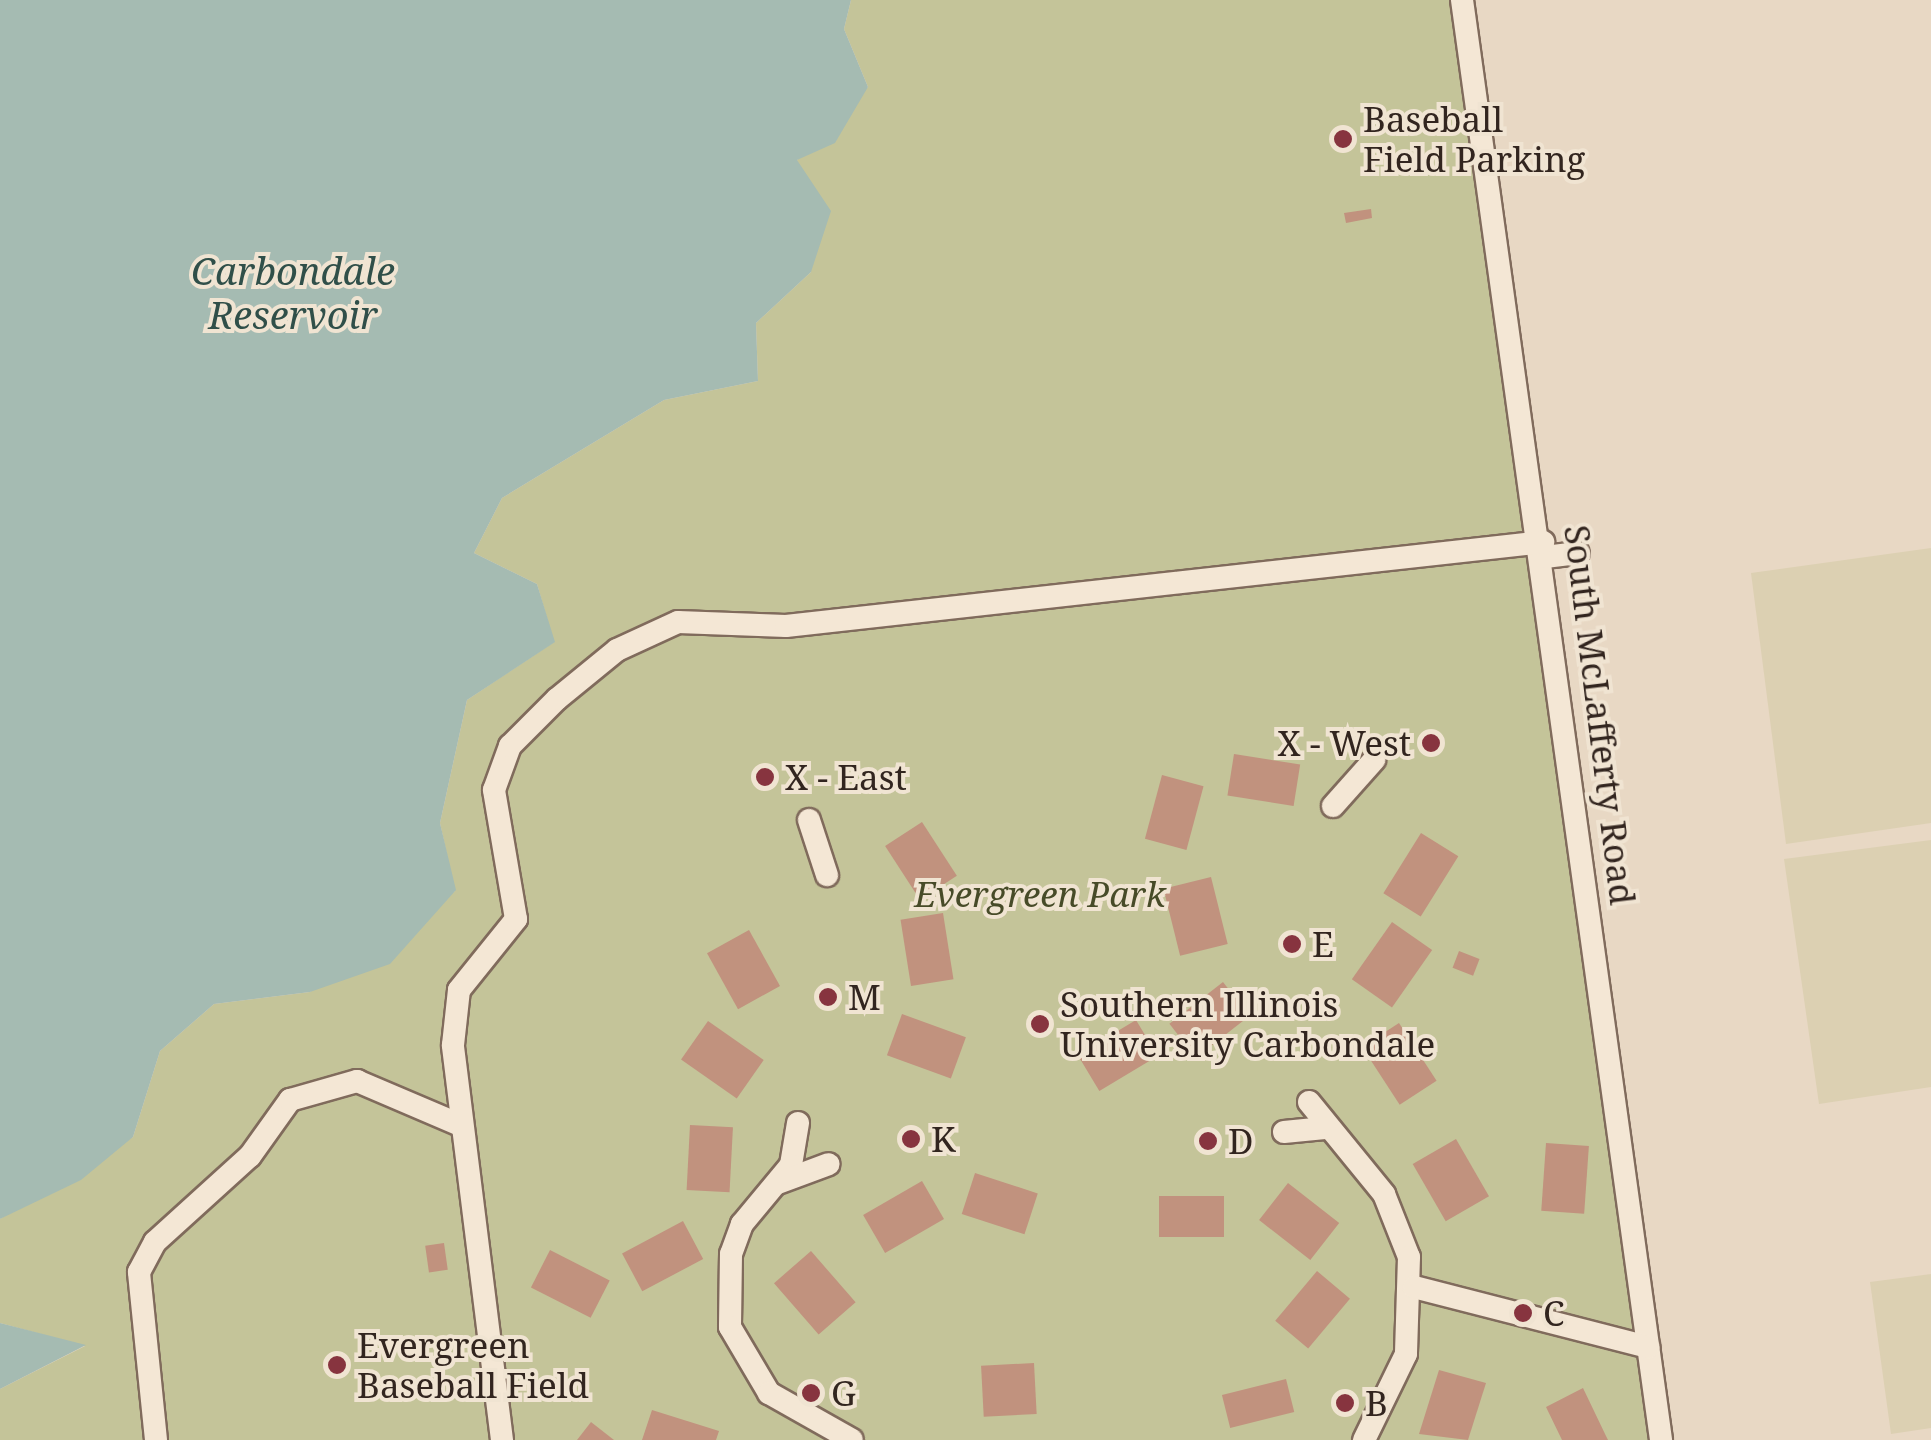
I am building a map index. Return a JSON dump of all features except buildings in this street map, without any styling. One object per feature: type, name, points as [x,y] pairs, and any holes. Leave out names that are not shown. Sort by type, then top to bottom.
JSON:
[{"type":"street","name":"South McLafferty Road","points":[[1462,0],[1544,550],[1661,1440]]},
{"type":"street","points":[[502,1440],[458,1124],[459,990],[516,919],[494,790],[510,746],[617,650],[678,622],[786,626],[1544,550],[1578,553]]},
{"type":"street","points":[[1334,806],[1374,760]]},
{"type":"street","points":[[809,820],[827,875]]},
{"type":"street","points":[[156,1440],[139,1272],[155,1242],[250,1156],[290,1100],[357,1082],[458,1124]]},
{"type":"street","points":[[1309,1102],[1325,1128],[1393,1210],[1414,1287],[1406,1354],[1364,1440]]},
{"type":"street","points":[[798,1123],[790,1165],[732,1254],[730,1326],[770,1392],[852,1440]]},
{"type":"street","points":[[1284,1132],[1325,1128]]},
{"type":"street","points":[[775,1184],[829,1164]]},
{"type":"street","points":[[1414,1287],[1648,1348]]},
{"type":"shaded area","points":[[1931,548],[1931,823],[1786,844],[1751,573]]},
{"type":"shaded area","points":[[1931,840],[1931,1087],[1819,1104],[1784,859]]},
{"type":"shaded area","points":[[1931,1274],[1931,1428],[1891,1434],[1870,1282]]},
{"type":"green space","name":"Evergreen Park","points":[[851,0],[1461,0],[1661,1440],[0,1440],[0,1389],[85,1346],[0,1323],[0,1219],[133,1137],[160,1051],[214,1004],[310,992],[455,891],[440,823],[467,700],[554,642],[537,584],[474,553],[502,498],[664,400],[758,381],[756,323],[811,272],[797,160],[868,87],[844,29]]},
{"type":"water","name":"Carbondale Reservoir","points":[[0,0],[851,0],[844,29],[868,87],[835,143],[797,160],[831,211],[811,272],[756,323],[758,381],[664,400],[502,498],[474,553],[537,584],[555,642],[467,700],[440,823],[456,890],[390,964],[310,992],[214,1004],[160,1051],[133,1137],[81,1180],[0,1219]]},
{"type":"water","points":[[0,1323],[86,1345],[0,1389]]},
{"type":"place","name":"Baseball Field Parking","points":[[1343,139]]},
{"type":"place","name":"X - West","points":[[1431,743]]},
{"type":"place","name":"X - East","points":[[765,777]]},
{"type":"place","name":"E","points":[[1292,944]]},
{"type":"place","name":"M","points":[[828,997]]},
{"type":"place","name":"Southern Illinois University Carbondale","points":[[1040,1024]]},
{"type":"place","name":"K","points":[[911,1139]]},
{"type":"place","name":"D","points":[[1208,1141]]},
{"type":"place","name":"C","points":[[1523,1313]]},
{"type":"place","name":"Evergreen Baseball Field","points":[[337,1365]]},
{"type":"place","name":"G","points":[[811,1393]]},
{"type":"place","name":"B","points":[[1345,1403]]}]
